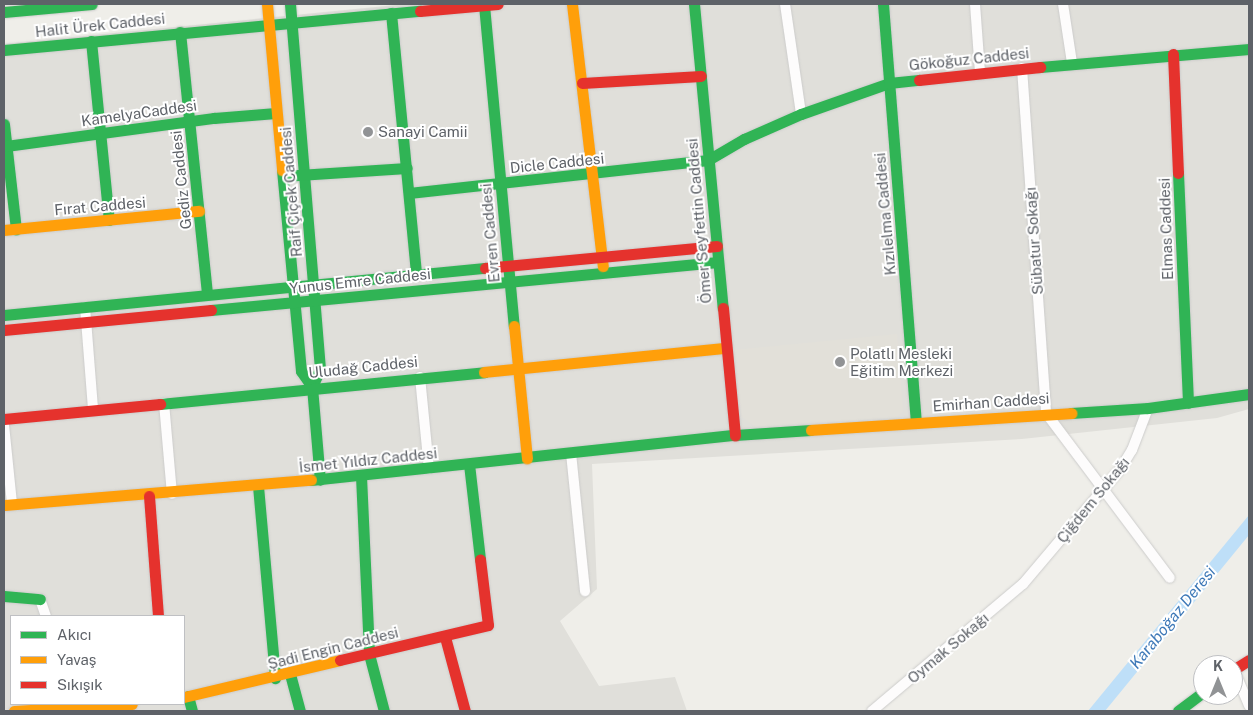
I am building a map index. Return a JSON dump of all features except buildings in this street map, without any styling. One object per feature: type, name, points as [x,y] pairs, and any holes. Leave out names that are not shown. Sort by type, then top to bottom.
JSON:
[{"type":"main road","points":[[4,12],[92,4]]},
{"type":"main road","name":"Raif Çiçek Caddesi","points":[[267,4],[302,371],[312,388],[320,480]]},
{"type":"main road","name":"Raif Çiçek Caddesi","points":[[290,4],[320,369],[312,388]]},
{"type":"main road","name":"Halit Ürek Caddesi","points":[[4,50],[268,23],[498,4]]},
{"type":"main road","points":[[572,4],[604,272]]},
{"type":"main road","name":"Ömer Seyfettin Caddesi","points":[[694,4],[735,435]]},
{"type":"main road","name":"Kızılelma Caddesi","points":[[883,4],[916,422]]},
{"type":"main road","name":"Evren Caddesi","points":[[484,5],[526,458]]},
{"type":"main road","points":[[391,13],[416,274]]},
{"type":"main road","name":"Gediz Caddesi","points":[[180,32],[208,294]]},
{"type":"main road","points":[[91,41],[109,220]]},
{"type":"main road","name":"Gökoğuz Caddesi","points":[[708,160],[744,139],[801,114],[889,83],[1072,63],[1249,49]]},
{"type":"main road","name":"Elmas Caddesi","points":[[1174,54],[1188,403]]},
{"type":"main road","points":[[582,84],[701,76]]},
{"type":"main road","name":"KamelyaCaddesi","points":[[6,146],[190,123],[214,118],[276,113]]},
{"type":"main road","points":[[4,124],[10,230]]},
{"type":"main road","name":"Dicle Caddesi","points":[[409,193],[708,160]]},
{"type":"main road","points":[[283,176],[407,168]]},
{"type":"main road","name":"Fırat Caddesi","points":[[10,230],[199,211]]},
{"type":"main road","name":"Yunus Emre Caddesi","points":[[4,315],[717,246]]},
{"type":"main road","name":"Yunus Emre Caddesi","points":[[4,330],[718,262]]},
{"type":"main road","name":"Uludağ Caddesi","points":[[4,419],[726,348]]},
{"type":"main road","name":"Emirhan Caddesi","points":[[735,435],[1046,413],[1148,408],[1249,394]]},
{"type":"main road","name":"İsmet Yıldız Caddesi","points":[[8,505],[150,496],[258,486],[735,435]]},
{"type":"main road","name":"Şadi Engin Caddesi","points":[[186,697],[275,678],[488,625],[469,464]]},
{"type":"main road","points":[[361,476],[369,654],[384,711]]},
{"type":"main road","points":[[258,486],[275,678]]},
{"type":"main road","points":[[150,496],[153,578],[158,615]]},
{"type":"main road","points":[[4,596],[40,599]]},
{"type":"main road","points":[[445,636],[465,711]]},
{"type":"main road","points":[[290,674],[300,711]]},
{"type":"main road","points":[[186,697],[192,711]]},
{"type":"main road","points":[[1178,711],[1193,700]]},
{"type":"main road","points":[[17,711],[50,707],[112,710],[129,705]]},
{"type":"street","points":[[785,4],[801,114]]},
{"type":"street","points":[[975,4],[980,72]]},
{"type":"street","points":[[1062,4],[1072,63]]},
{"type":"street","name":"Sübatur Sokağı","points":[[1022,68],[1046,413]]},
{"type":"street","points":[[85,307],[92,409]]},
{"type":"street","points":[[420,377],[429,468]]},
{"type":"street","points":[[164,403],[172,494]]},
{"type":"street","name":"Çiğdem Sokağı","points":[[1023,584],[1102,491],[1132,450],[1148,408]]},
{"type":"street","points":[[1046,413],[1102,491],[1170,578]]},
{"type":"street","points":[[4,425],[8,505]]},
{"type":"street","points":[[571,453],[585,591]]},
{"type":"street","name":"Oymak Sokağı","points":[[872,711],[1023,584]]},
{"type":"street","points":[[40,599],[46,615]]},
{"type":"street","points":[[1243,692],[1249,706]]},
{"type":"shaded area","points":[[406,4],[1249,4],[1249,409],[1217,418],[1022,439],[592,464],[597,589],[560,621],[599,686],[675,677],[687,711],[4,711],[4,44]]},
{"type":"shaded area","points":[[897,334],[903,411],[897,417],[756,427],[742,417],[733,350]]},
{"type":"water","name":"Karaboğaz Deresi","points":[[1249,515],[1249,535],[1105,711],[1088,711]]},
{"type":"traffic: fast","points":[[4,12],[92,4]]},
{"type":"traffic: fast","points":[[290,4],[320,369],[312,387],[320,480]]},
{"type":"traffic: fast","points":[[694,4],[723,308]]},
{"type":"traffic: fast","points":[[883,4],[916,422]]},
{"type":"traffic: fast","points":[[484,5],[514,326]]},
{"type":"traffic: fast","points":[[4,50],[420,11]]},
{"type":"traffic: fast","points":[[391,13],[416,274]]},
{"type":"traffic: fast","points":[[180,32],[207,294]]},
{"type":"traffic: fast","points":[[91,41],[109,220]]},
{"type":"traffic: fast","points":[[1040,67],[1249,49]]},
{"type":"traffic: fast","points":[[409,193],[708,160],[744,139],[801,114],[889,83],[919,80]]},
{"type":"traffic: fast","points":[[6,146],[214,118],[276,113]]},
{"type":"traffic: fast","points":[[4,124],[16,229]]},
{"type":"traffic: fast","points":[[283,176],[407,168]]},
{"type":"traffic: fast","points":[[282,170],[301,371],[312,387]]},
{"type":"traffic: fast","points":[[1178,173],[1188,403]]},
{"type":"traffic: fast","points":[[211,310],[718,262]]},
{"type":"traffic: fast","points":[[4,315],[485,268]]},
{"type":"traffic: fast","points":[[160,404],[484,372]]},
{"type":"traffic: fast","points":[[1071,413],[1148,408],[1249,394]]},
{"type":"traffic: fast","points":[[311,480],[735,435],[811,430]]},
{"type":"traffic: fast","points":[[469,464],[480,559]]},
{"type":"traffic: fast","points":[[361,476],[369,654],[384,711]]},
{"type":"traffic: fast","points":[[258,486],[275,678]]},
{"type":"traffic: fast","points":[[4,596],[40,599]]},
{"type":"traffic: fast","points":[[290,674],[300,711]]},
{"type":"traffic: fast","points":[[188,696],[192,711]]},
{"type":"traffic: fast","points":[[1178,711],[1193,700]]},
{"type":"traffic: slow","points":[[267,4],[282,170]]},
{"type":"traffic: slow","points":[[572,4],[603,266]]},
{"type":"traffic: slow","points":[[4,230],[199,211]]},
{"type":"traffic: slow","points":[[514,326],[527,458]]},
{"type":"traffic: slow","points":[[484,372],[726,348]]},
{"type":"traffic: slow","points":[[811,430],[1071,413]]},
{"type":"traffic: slow","points":[[4,505],[311,480]]},
{"type":"traffic: slow","points":[[185,697],[340,660]]},
{"type":"traffic: slow","points":[[14,711],[115,705]]},
{"type":"traffic: jam","points":[[420,11],[498,4]]},
{"type":"traffic: jam","points":[[1173,54],[1178,173]]},
{"type":"traffic: jam","points":[[919,80],[1040,67]]},
{"type":"traffic: jam","points":[[582,83],[701,76]]},
{"type":"traffic: jam","points":[[485,268],[717,246]]},
{"type":"traffic: jam","points":[[723,308],[735,435]]},
{"type":"traffic: jam","points":[[4,330],[211,310]]},
{"type":"traffic: jam","points":[[4,419],[160,404]]},
{"type":"traffic: jam","points":[[149,496],[158,615]]},
{"type":"traffic: jam","points":[[340,660],[488,625],[480,559]]},
{"type":"traffic: jam","points":[[445,637],[465,711]]},
{"type":"traffic: jam","points":[[1243,664],[1249,660]]},
{"type":"place","name":"Sanayi Camii","points":[[368,132]]},
{"type":"place","name":"Polatlı Mesleki Eğitim Merkezi","points":[[840,362]]}]
